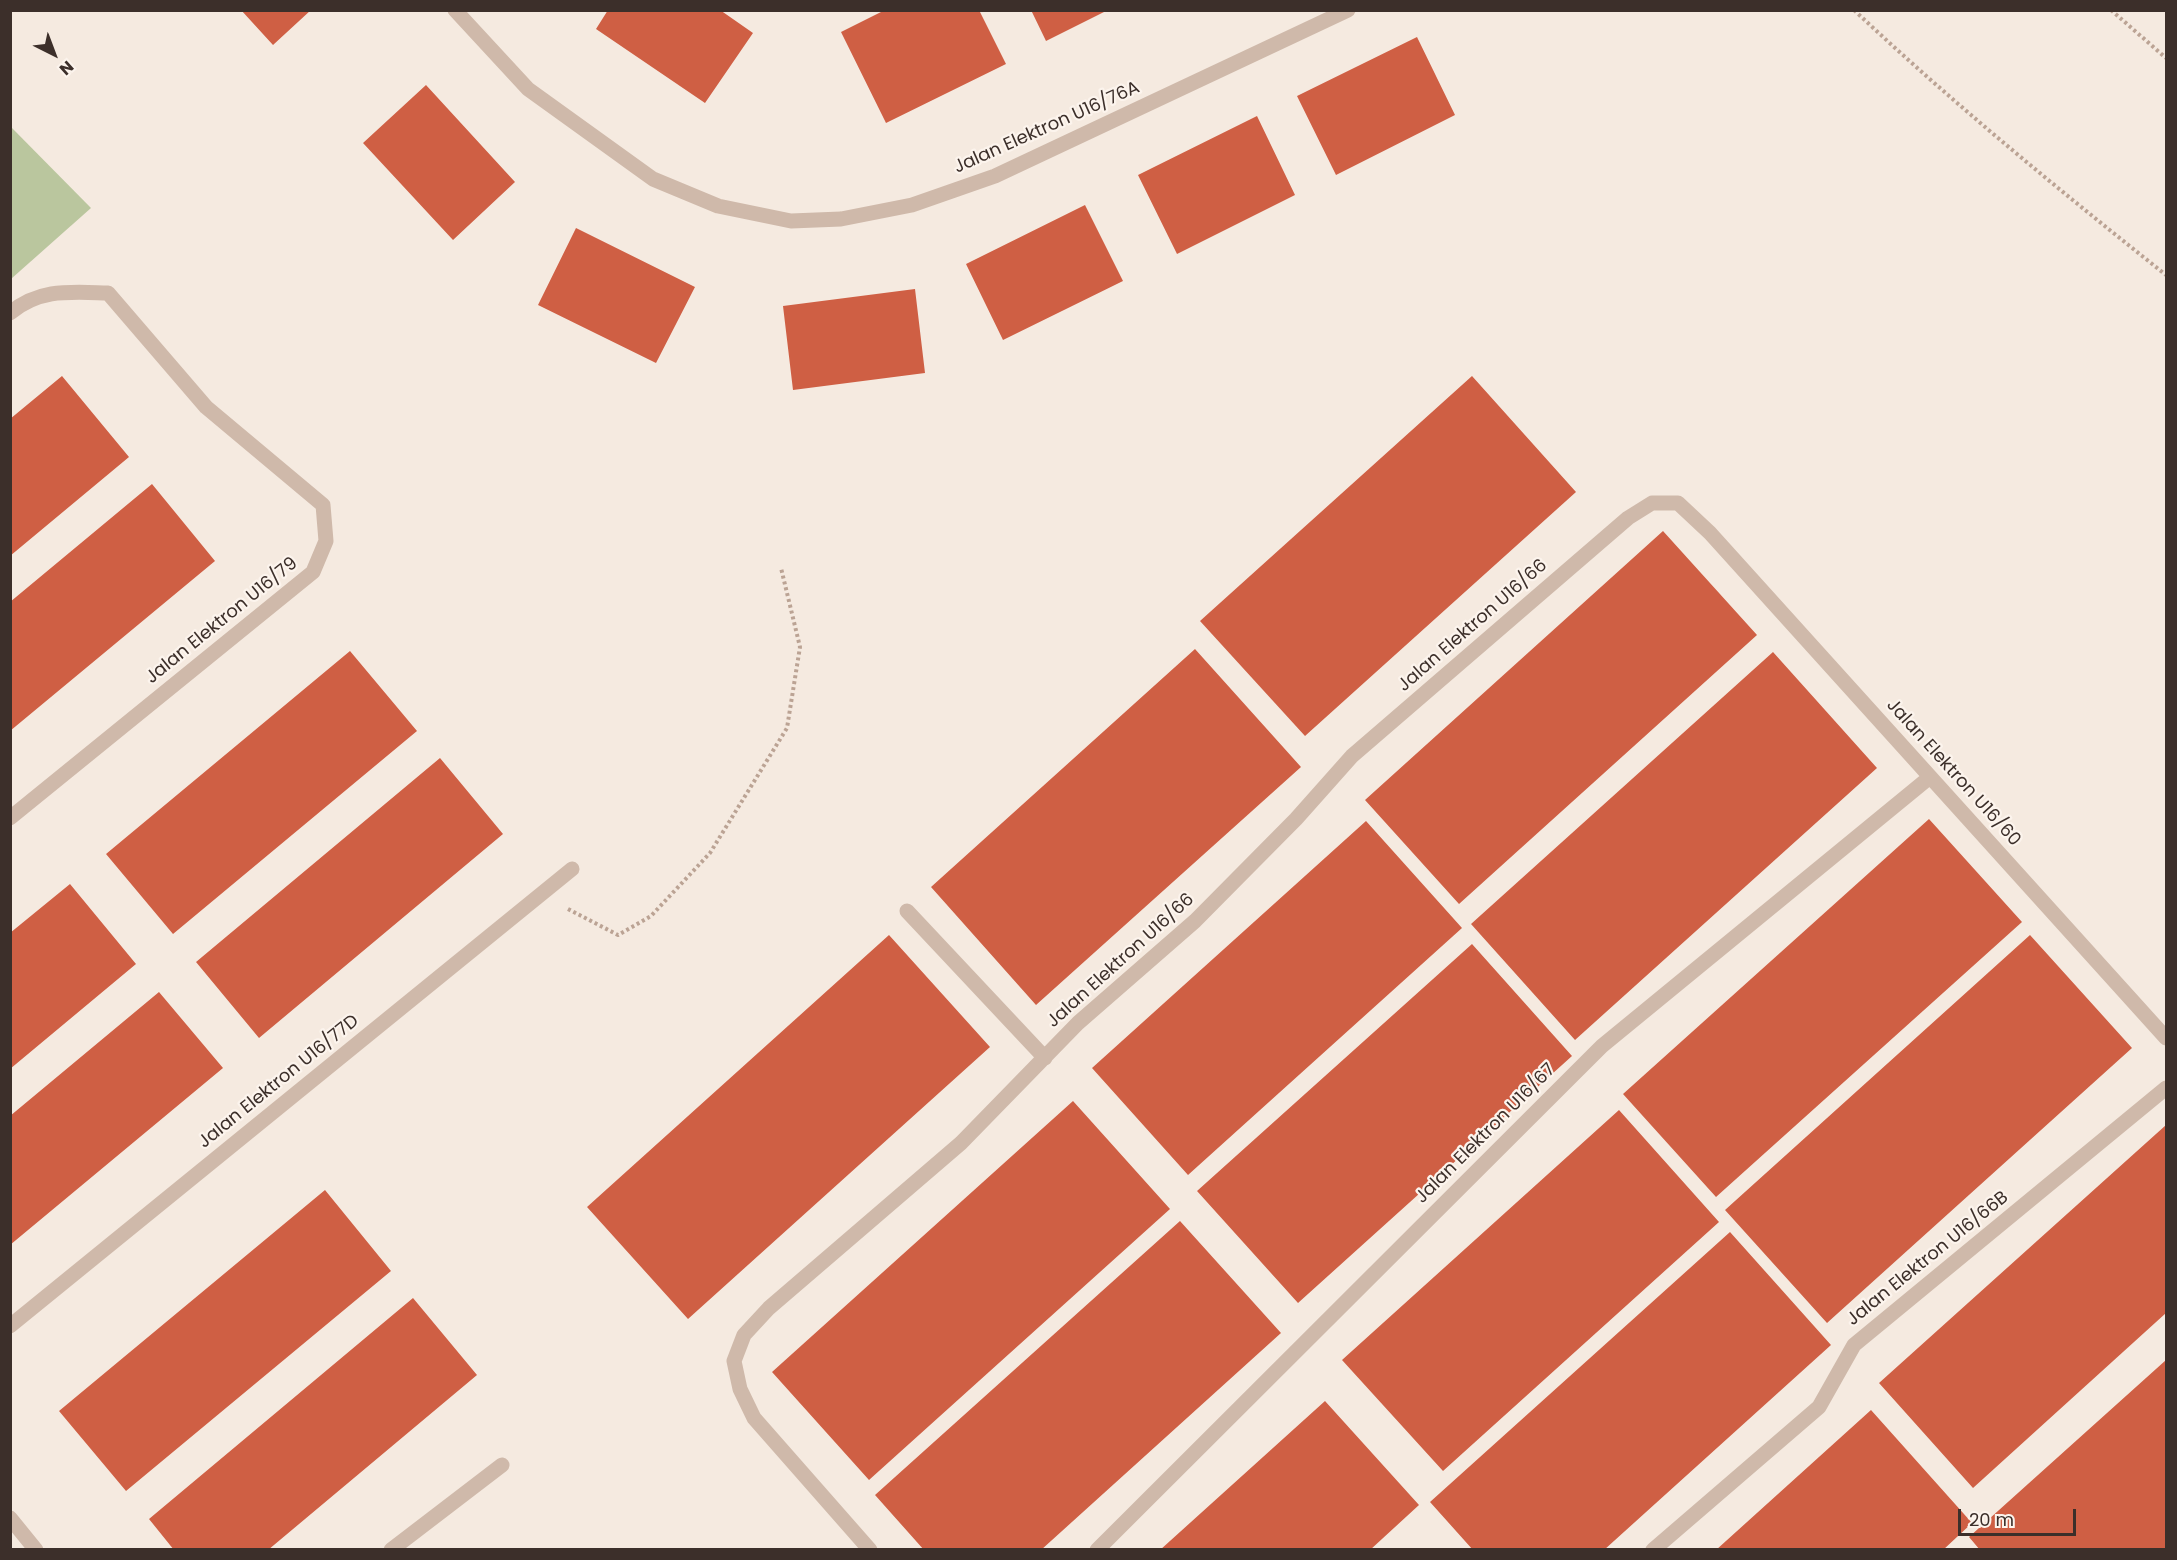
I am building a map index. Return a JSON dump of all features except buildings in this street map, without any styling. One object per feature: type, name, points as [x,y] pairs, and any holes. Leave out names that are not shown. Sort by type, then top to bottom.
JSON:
[{"type":"street","name":"Jalan Elektron U16/76A","points":[[455,10],[528,89],[653,178],[718,206],[791,220],[841,219],[912,205],[995,176],[1348,10]]},
{"type":"street","name":"Jalan Elektron U16/79","points":[[10,313],[26,300],[67,292],[108,293],[206,407],[322,505],[326,541],[313,572],[10,818]]},
{"type":"street","name":"Jalan Elektron U16/66","points":[[870,1550],[754,1418],[740,1389],[734,1361],[744,1335],[769,1308],[962,1143],[1078,1023],[1195,921],[1296,819],[1352,756],[1628,518],[1652,503],[1678,503],[1710,533]]},
{"type":"street","name":"Jalan Elektron U16/60","points":[[1710,533],[2166,1038]]},
{"type":"street","name":"Jalan Elektron U16/67","points":[[1097,1550],[1602,1046],[1930,777]]},
{"type":"street","name":"Jalan Elektron U16/77D","points":[[10,1326],[572,869]]},
{"type":"street","points":[[907,911],[1045,1058]]},
{"type":"street","name":"Jalan Elektron U16/66B","points":[[1653,1550],[1819,1407],[1854,1345],[2166,1088]]},
{"type":"street","points":[[391,1550],[502,1465]]},
{"type":"street","points":[[10,1518],[36,1550]]},
{"type":"path","points":[[1854,10],[1958,106],[2166,275]]},
{"type":"path","points":[[2111,10],[2166,58]]},
{"type":"path","points":[[540,895],[618,935],[651,916],[710,853],[787,728],[800,647],[781,568]]},
{"type":"green space","points":[[11,127],[91,208],[10,279]]}]
